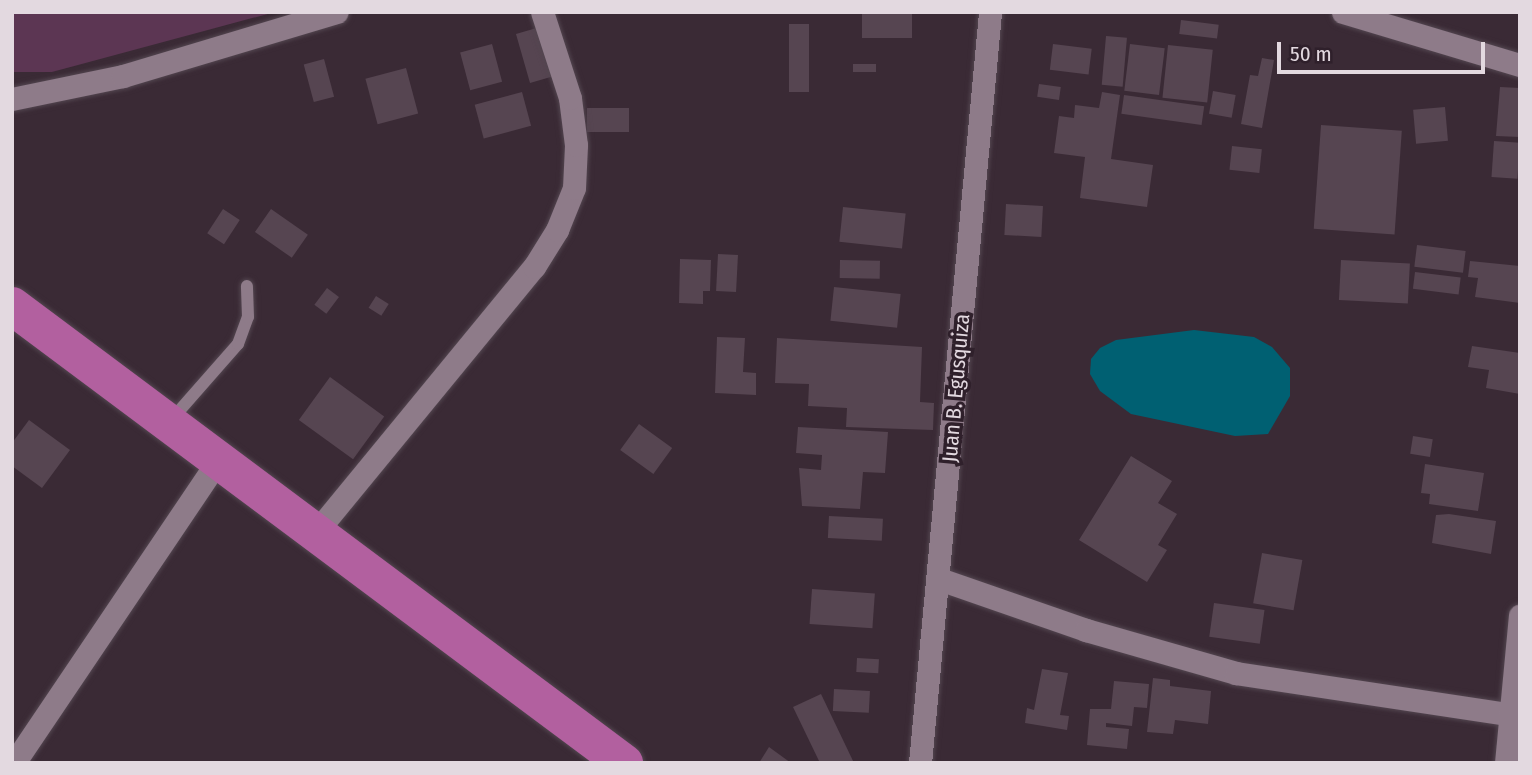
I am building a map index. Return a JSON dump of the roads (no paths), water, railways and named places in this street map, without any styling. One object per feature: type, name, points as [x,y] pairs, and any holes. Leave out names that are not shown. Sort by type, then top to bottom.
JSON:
[{"type":"highway","points":[[12,306],[624,763]]},
{"type":"street","points":[[12,99],[123,76],[337,12]]},
{"type":"street","points":[[316,532],[534,267],[557,230],[574,188],[576,145],[570,98],[542,12]]},
{"type":"street","name":"Juan B. Egusquiza","points":[[920,763],[990,12]]},
{"type":"street","points":[[1343,12],[1520,65]]},
{"type":"street","points":[[14,763],[218,460]]},
{"type":"street","points":[[939,579],[1086,630],[1236,673],[1514,717]]},
{"type":"street","points":[[1506,763],[1514,717],[1520,616]]},
{"type":"lane","points":[[170,422],[238,344],[248,317],[247,286]]},
{"type":"water","points":[[1194,330],[1254,337],[1272,347],[1290,368],[1290,396],[1268,434],[1235,436],[1131,414],[1100,391],[1090,374],[1091,359],[1100,348],[1116,340]]}]
